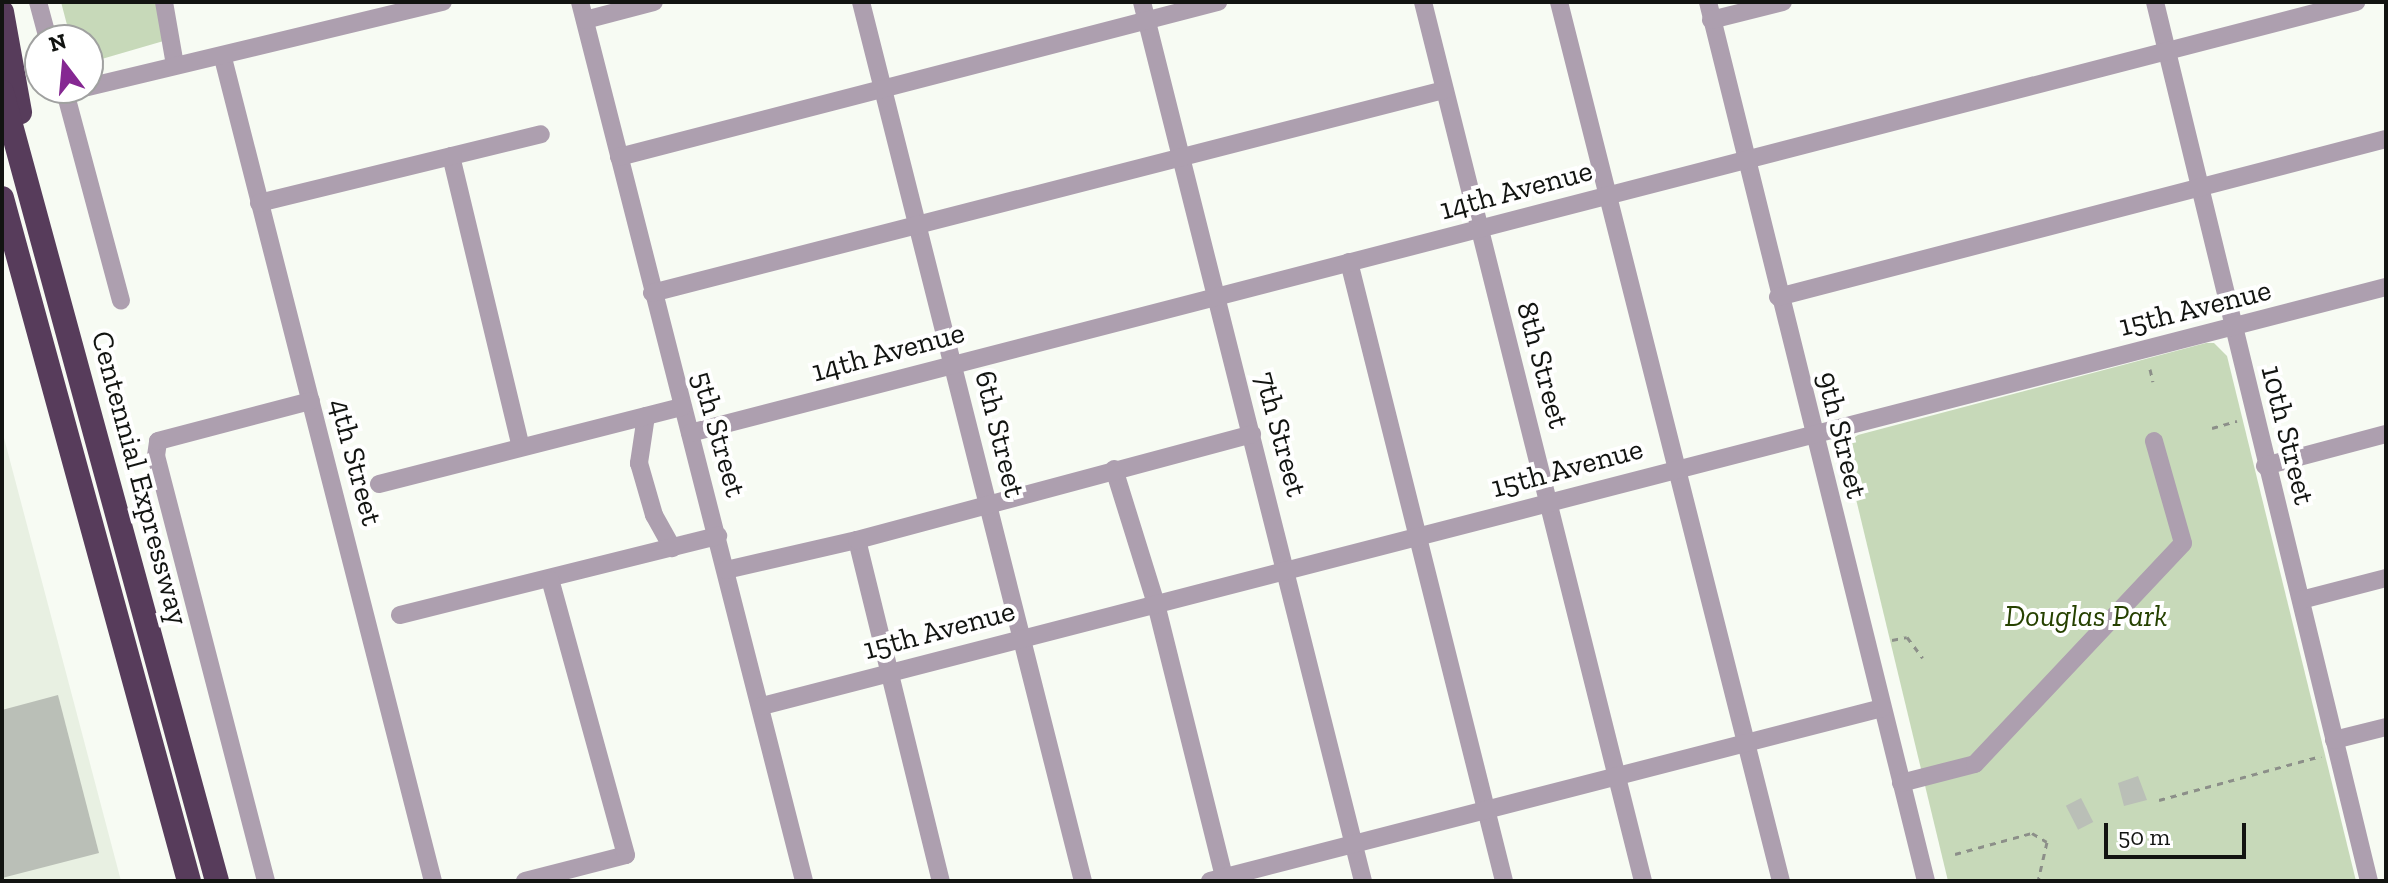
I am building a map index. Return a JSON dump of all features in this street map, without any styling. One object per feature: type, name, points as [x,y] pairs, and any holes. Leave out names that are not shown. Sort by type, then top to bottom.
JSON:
[{"type":"highway","points":[[2,12],[37,217]]},
{"type":"highway","name":"Centennial Expressway","points":[[2,92],[217,881]]},
{"type":"highway","name":"Centennial Expressway","points":[[2,198],[189,881]]},
{"type":"highway","points":[[157,768],[174,881]]},
{"type":"street","points":[[38,2],[44,24]]},
{"type":"street","points":[[164,2],[175,65]]},
{"type":"street","points":[[104,84],[175,65],[223,58],[443,2]]},
{"type":"street","points":[[582,11],[654,2]]},
{"type":"street","name":"6th Street","points":[[861,2],[1083,881]]},
{"type":"street","points":[[619,157],[883,89],[1144,11],[1218,2]]},
{"type":"street","name":"8th Street","points":[[1423,2],[1643,881]]},
{"type":"street","points":[[1559,2],[1781,881]]},
{"type":"street","points":[[1710,11],[1783,2]]},
{"type":"street","name":"10th Street","points":[[2155,2],[2265,466],[2334,740],[2375,876]]},
{"type":"street","name":"14th Avenue","points":[[690,433],[2356,2]]},
{"type":"street","name":"5th Street","points":[[582,11],[652,293],[762,706],[804,881]]},
{"type":"street","name":"7th Street","points":[[1144,11],[1288,571],[1363,881]]},
{"type":"street","name":"9th Street","points":[[1710,11],[1778,297],[1926,881]]},
{"type":"street","name":"4th Street","points":[[223,58],[433,881]]},
{"type":"street","points":[[652,293],[1444,90]]},
{"type":"street","points":[[70,104],[121,300]]},
{"type":"street","points":[[259,203],[541,134]]},
{"type":"street","points":[[1778,297],[2386,139]]},
{"type":"street","points":[[451,156],[521,447]]},
{"type":"street","points":[[1349,262],[1504,881]]},
{"type":"street","name":"15th Avenue","points":[[762,706],[2386,287]]},
{"type":"street","points":[[266,881],[156,456],[158,441],[311,401]]},
{"type":"street","points":[[379,484],[682,407]]},
{"type":"street","points":[[646,416],[639,463],[654,515],[672,548]]},
{"type":"street","points":[[726,570],[857,540],[989,501],[1252,434]]},
{"type":"street","points":[[2265,466],[2386,434]]},
{"type":"street","points":[[1901,783],[1975,764],[2183,543],[2154,441]]},
{"type":"street","points":[[1114,469],[1156,604],[1219,880],[1882,708]]},
{"type":"street","points":[[400,615],[718,536]]},
{"type":"street","points":[[857,540],[892,672],[941,881]]},
{"type":"street","points":[[2301,600],[2386,578]]},
{"type":"street","points":[[525,881],[626,855],[550,580]]},
{"type":"street","points":[[2334,740],[2386,727]]},
{"type":"path","points":[[2150,369],[2153,382]]},
{"type":"path","points":[[2212,428],[2237,421]]},
{"type":"path","points":[[1892,640],[1907,637],[1923,658]]},
{"type":"path","points":[[2159,800],[2321,756]]},
{"type":"path","points":[[1955,854],[2032,833],[2047,842],[2038,881]]},
{"type":"shaded area","points":[[4,438],[121,881],[2,881]]},
{"type":"green space","points":[[61,2],[159,2],[167,40],[104,58],[104,24],[67,24]]},
{"type":"green space","name":"Douglas Park","points":[[2214,343],[2227,356],[2356,881],[1948,881],[1843,445],[1858,435]]},
{"type":"building","points":[[58,695],[99,853],[2,878],[2,710]]},
{"type":"building","points":[[2138,776],[2147,800],[2124,806],[2118,783]]},
{"type":"building","points":[[2081,798],[2093,822],[2078,830],[2066,806]]}]
